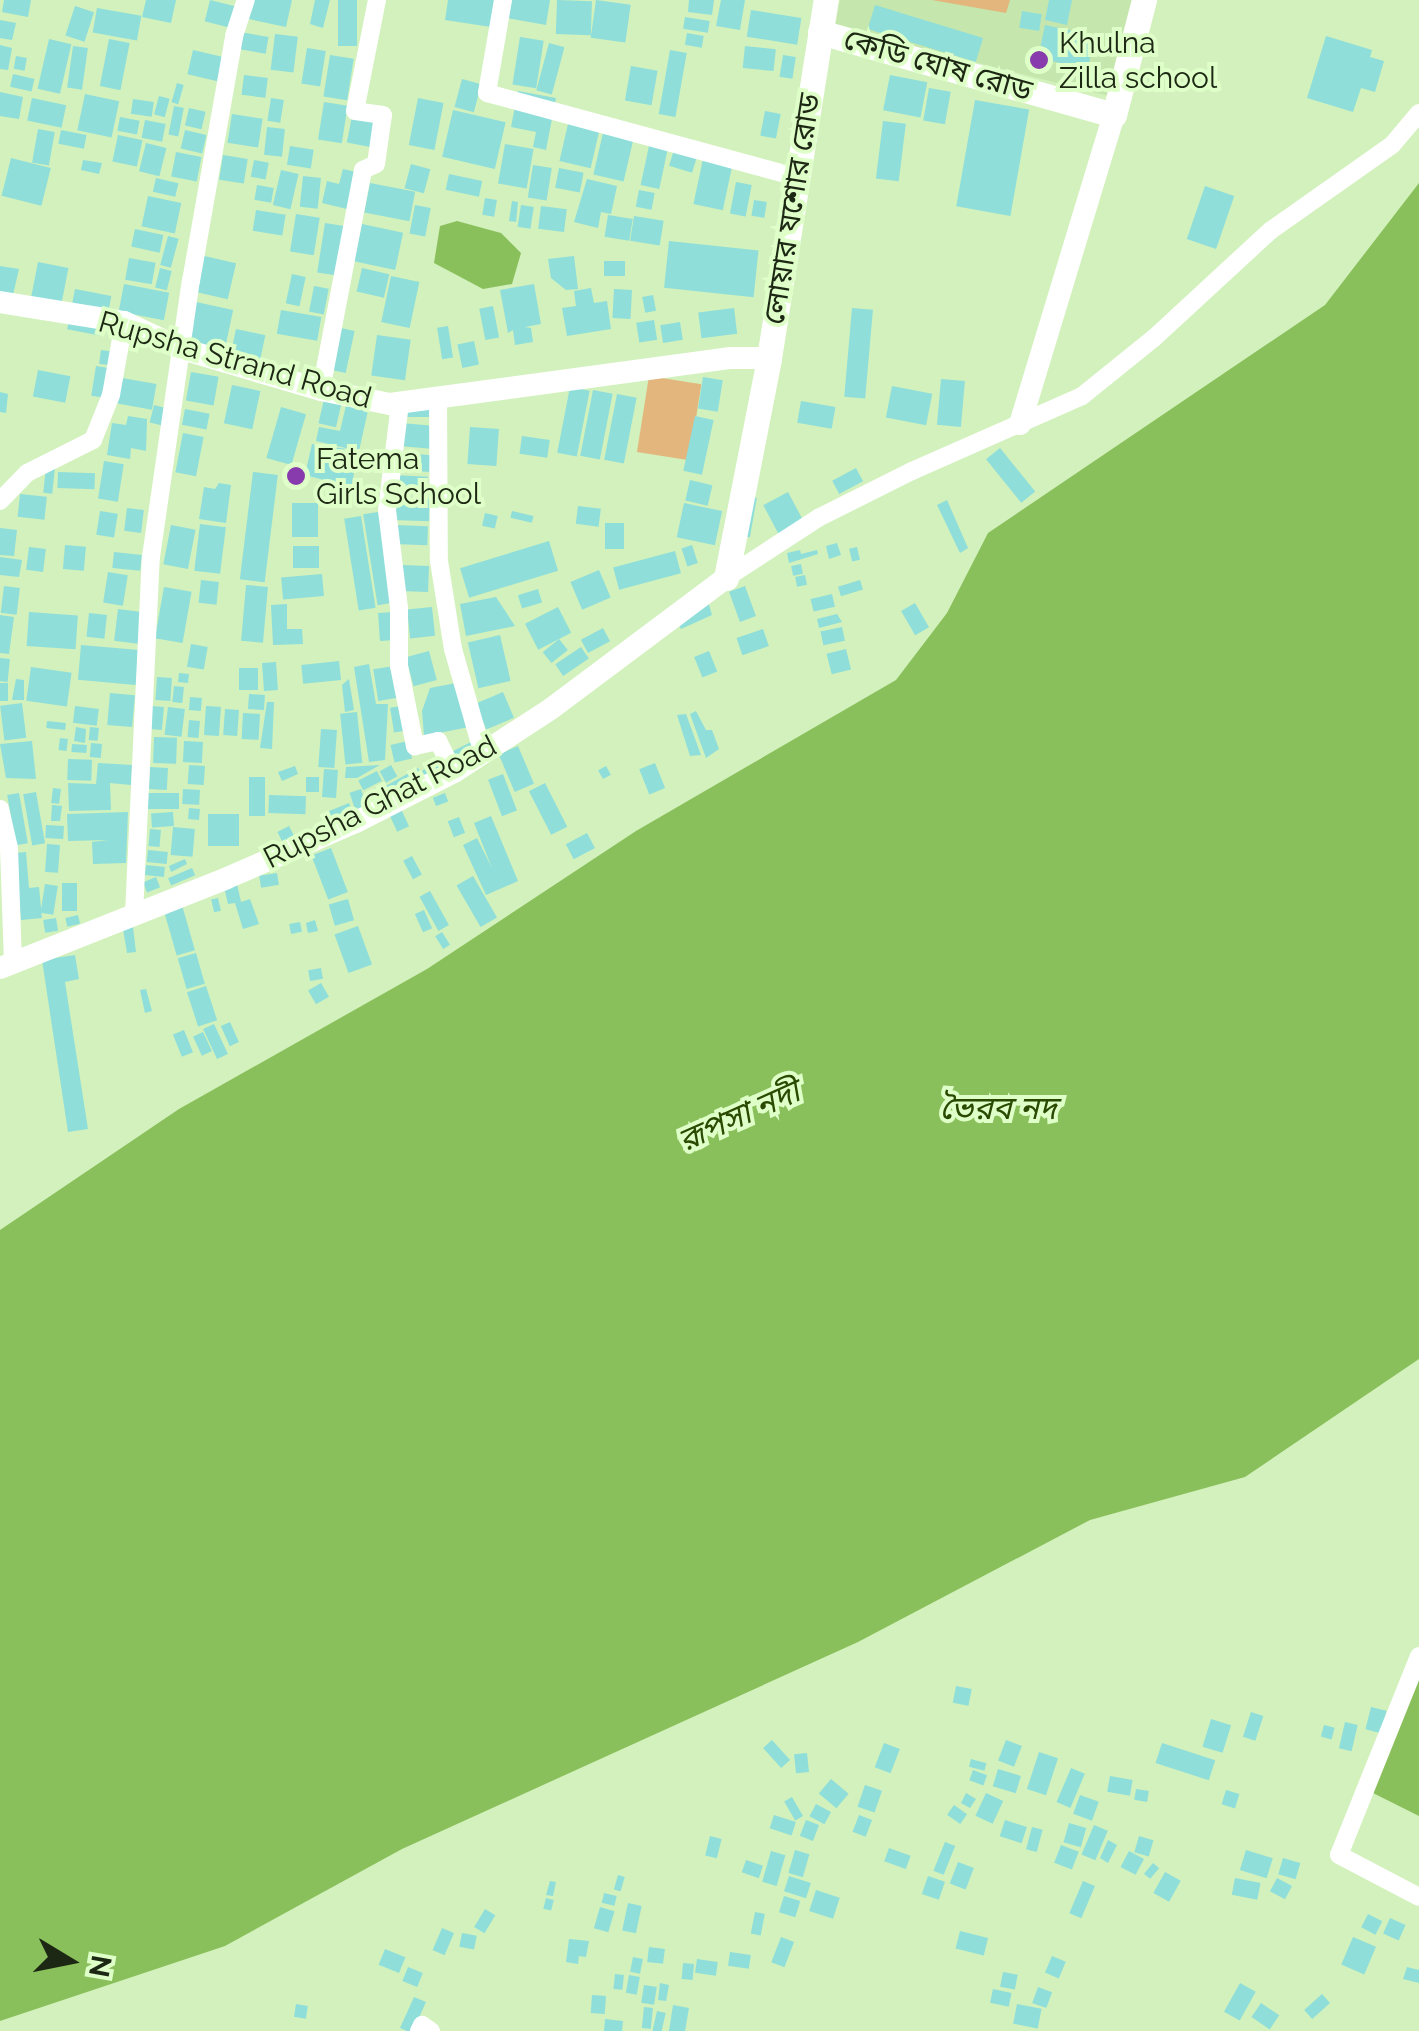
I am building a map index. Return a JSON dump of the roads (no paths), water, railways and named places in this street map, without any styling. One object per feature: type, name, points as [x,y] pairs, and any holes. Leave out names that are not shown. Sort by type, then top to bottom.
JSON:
[{"type":"main road","name":"লোয়ার যশোর রোড","points":[[726,578],[769,358],[826,0]]},
{"type":"main road","points":[[1114,115],[1144,0]]},
{"type":"main road","name":"কেডি ঘোষ রোড","points":[[820,32],[1114,115]]},
{"type":"street","points":[[134,914],[150,557],[234,36],[246,0]]},
{"type":"street","points":[[321,390],[363,170],[376,164],[383,114],[355,111],[377,0]]},
{"type":"street","points":[[503,0],[487,93],[797,176]]},
{"type":"street","points":[[726,578],[818,518],[1082,396],[1154,338],[1270,231],[1392,145],[1419,113]]},
{"type":"street","points":[[1020,424],[1114,115]]},
{"type":"street","name":"Rupsha Strand Road","points":[[0,302],[124,322],[182,349],[321,390],[400,403],[731,358],[769,358]]},
{"type":"street","points":[[0,502],[27,473],[92,440],[111,395],[124,322]]},
{"type":"street","points":[[438,396],[439,561],[453,648],[483,754]]},
{"type":"street","points":[[400,403],[387,510],[399,608],[398,666],[415,746],[438,741],[454,772]]},
{"type":"street","name":"Rupsha Ghat Road","points":[[6,965],[356,822],[454,772],[726,578]]},
{"type":"street","points":[[0,809],[9,848],[6,965]]},
{"type":"street","points":[[1419,1656],[1340,1856],[1419,1897]]},
{"type":"street","points":[[419,2031],[422,2025],[432,2031]]},
{"type":"water","name":"ভৈরব নদ","points":[[1419,183],[1419,1359],[1245,1477],[1090,1520],[858,1642],[402,1849],[225,1946],[0,2021],[0,1230],[179,1109],[427,969],[636,831],[896,680],[947,613],[988,533],[1325,305]]},
{"type":"water","points":[[457,221],[501,233],[521,253],[512,284],[483,289],[434,263],[440,226]]},
{"type":"water","points":[[1419,1674],[1419,1816],[1373,1793]]},
{"type":"place","name":"Khulna Zilla school","points":[[1039,60]]},
{"type":"place","name":"Fatema Girls School","points":[[296,476]]},
{"type":"water label","name":"রূপসা নদী","points":[[739,1116]]}]
